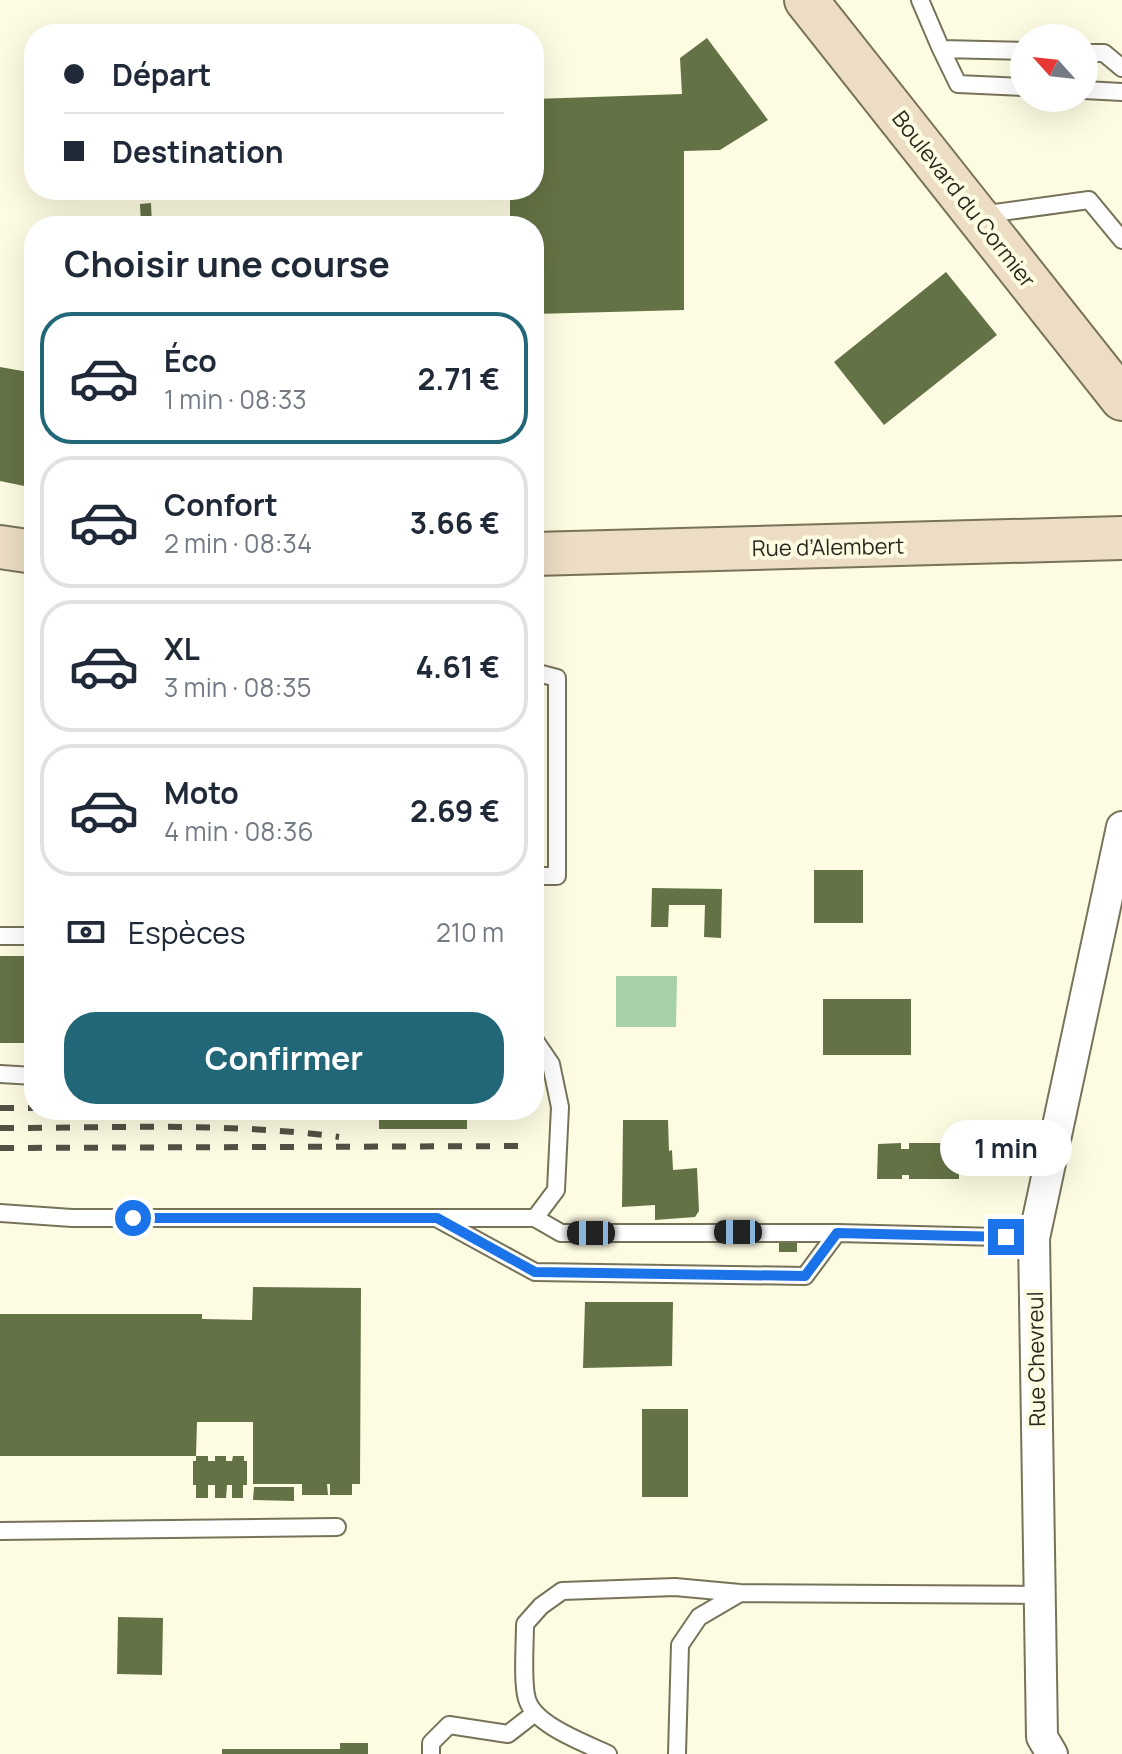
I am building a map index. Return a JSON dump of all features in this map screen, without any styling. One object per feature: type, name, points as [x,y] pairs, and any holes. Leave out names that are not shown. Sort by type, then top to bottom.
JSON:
[{"type":"street","name":"Boulevard du Cormier","points":[[810,1],[1122,399]]},
{"type":"street","name":"Rue d’Alembert","points":[[544,554],[1122,538]]},
{"type":"street","points":[[0,547],[24,551]]},
{"type":"street","name":"Rue Chevreul","points":[[1052,1754],[1042,1737],[1034,1238],[1114,912],[1122,827]]},
{"type":"lane","points":[[920,0],[958,84],[1010,86]]},
{"type":"lane","points":[[941,49],[1010,51]]},
{"type":"lane","points":[[1098,53],[1104,53],[1122,68]]},
{"type":"lane","points":[[1098,91],[1122,92]]},
{"type":"lane","points":[[977,216],[1089,200],[1122,240]]},
{"type":"lane","points":[[544,675],[557,678],[557,876],[544,876]]},
{"type":"lane","points":[[0,936],[24,936]]},
{"type":"lane","points":[[535,1218],[556,1190],[560,1107],[551,1064],[544,1054]]},
{"type":"lane","points":[[0,1074],[24,1075]]},
{"type":"lane","points":[[0,1213],[72,1218],[535,1218],[561,1233],[837,1233],[1034,1238]]},
{"type":"lane","points":[[437,1218],[535,1272],[805,1276],[837,1233]]},
{"type":"lane","points":[[0,1531],[337,1527]]},
{"type":"lane","points":[[608,1754],[553,1727],[535,1713],[527,1699],[525,1624],[541,1606],[562,1591],[675,1587],[740,1593],[1040,1595]]},
{"type":"lane","points":[[677,1754],[680,1645],[699,1617],[740,1593]]},
{"type":"lane","points":[[431,1754],[431,1743],[449,1725],[508,1734],[535,1713]]},
{"type":"shaded area","points":[[616,976],[677,976],[676,1027],[616,1027]]},
{"type":"building","points":[[707,38],[768,120],[720,150],[684,151],[684,310],[544,314],[544,216],[510,216],[510,200],[544,200],[544,99],[682,94],[680,58]]},
{"type":"building","points":[[151,203],[152,216],[141,216],[140,204]]},
{"type":"building","points":[[946,272],[997,335],[884,425],[834,362]]},
{"type":"building","points":[[0,367],[24,371],[24,486],[0,481]]},
{"type":"building","points":[[814,870],[863,870],[863,923],[814,923]]},
{"type":"building","points":[[652,888],[722,889],[721,938],[704,937],[705,905],[669,905],[668,927],[651,927]]},
{"type":"building","points":[[0,956],[24,956],[24,1043],[0,1043]]},
{"type":"building","points":[[823,999],[911,999],[911,1055],[823,1055]]},
{"type":"building","points":[[379,1120],[467,1120],[467,1129],[379,1129]]},
{"type":"building","points":[[623,1120],[668,1120],[673,1170],[697,1168],[699,1211],[695,1217],[655,1220],[655,1205],[622,1207]]},
{"type":"building","points":[[901,1143],[901,1149],[909,1149],[909,1143],[959,1143],[959,1179],[909,1179],[909,1175],[902,1175],[902,1179],[877,1179],[878,1144]]},
{"type":"building","points":[[797,1242],[797,1252],[779,1252],[779,1243]]},
{"type":"building","points":[[253,1287],[361,1288],[360,1484],[352,1484],[352,1495],[330,1495],[330,1484],[327,1484],[328,1495],[302,1495],[302,1484],[253,1484],[253,1422],[197,1422],[196,1456],[0,1456],[0,1314],[202,1314],[202,1319],[252,1320]]},
{"type":"building","points":[[585,1302],[673,1302],[672,1366],[583,1368]]},
{"type":"building","points":[[642,1409],[688,1409],[688,1497],[642,1497]]},
{"type":"building","points":[[196,1456],[208,1456],[208,1461],[215,1461],[215,1456],[226,1456],[226,1461],[232,1461],[233,1456],[244,1456],[244,1461],[247,1461],[247,1485],[243,1485],[243,1498],[232,1498],[232,1485],[227,1485],[226,1498],[215,1498],[215,1485],[208,1485],[208,1498],[196,1498],[193,1461],[196,1461]]},
{"type":"building","points":[[254,1487],[294,1487],[294,1501],[253,1500]]},
{"type":"building","points":[[118,1617],[163,1618],[162,1675],[117,1674]]},
{"type":"building","points":[[340,1743],[368,1743],[368,1754],[222,1754],[222,1749],[340,1749]]},
{"type":"railway","points":[[0,1108],[24,1108]]},
{"type":"railway","points":[[0,1128],[255,1129],[339,1137]]},
{"type":"railway","points":[[0,1148],[530,1146]]},
{"type":"route","points":[[133,1218],[437,1218],[535,1272],[805,1276],[837,1233],[1006,1237]]}]
